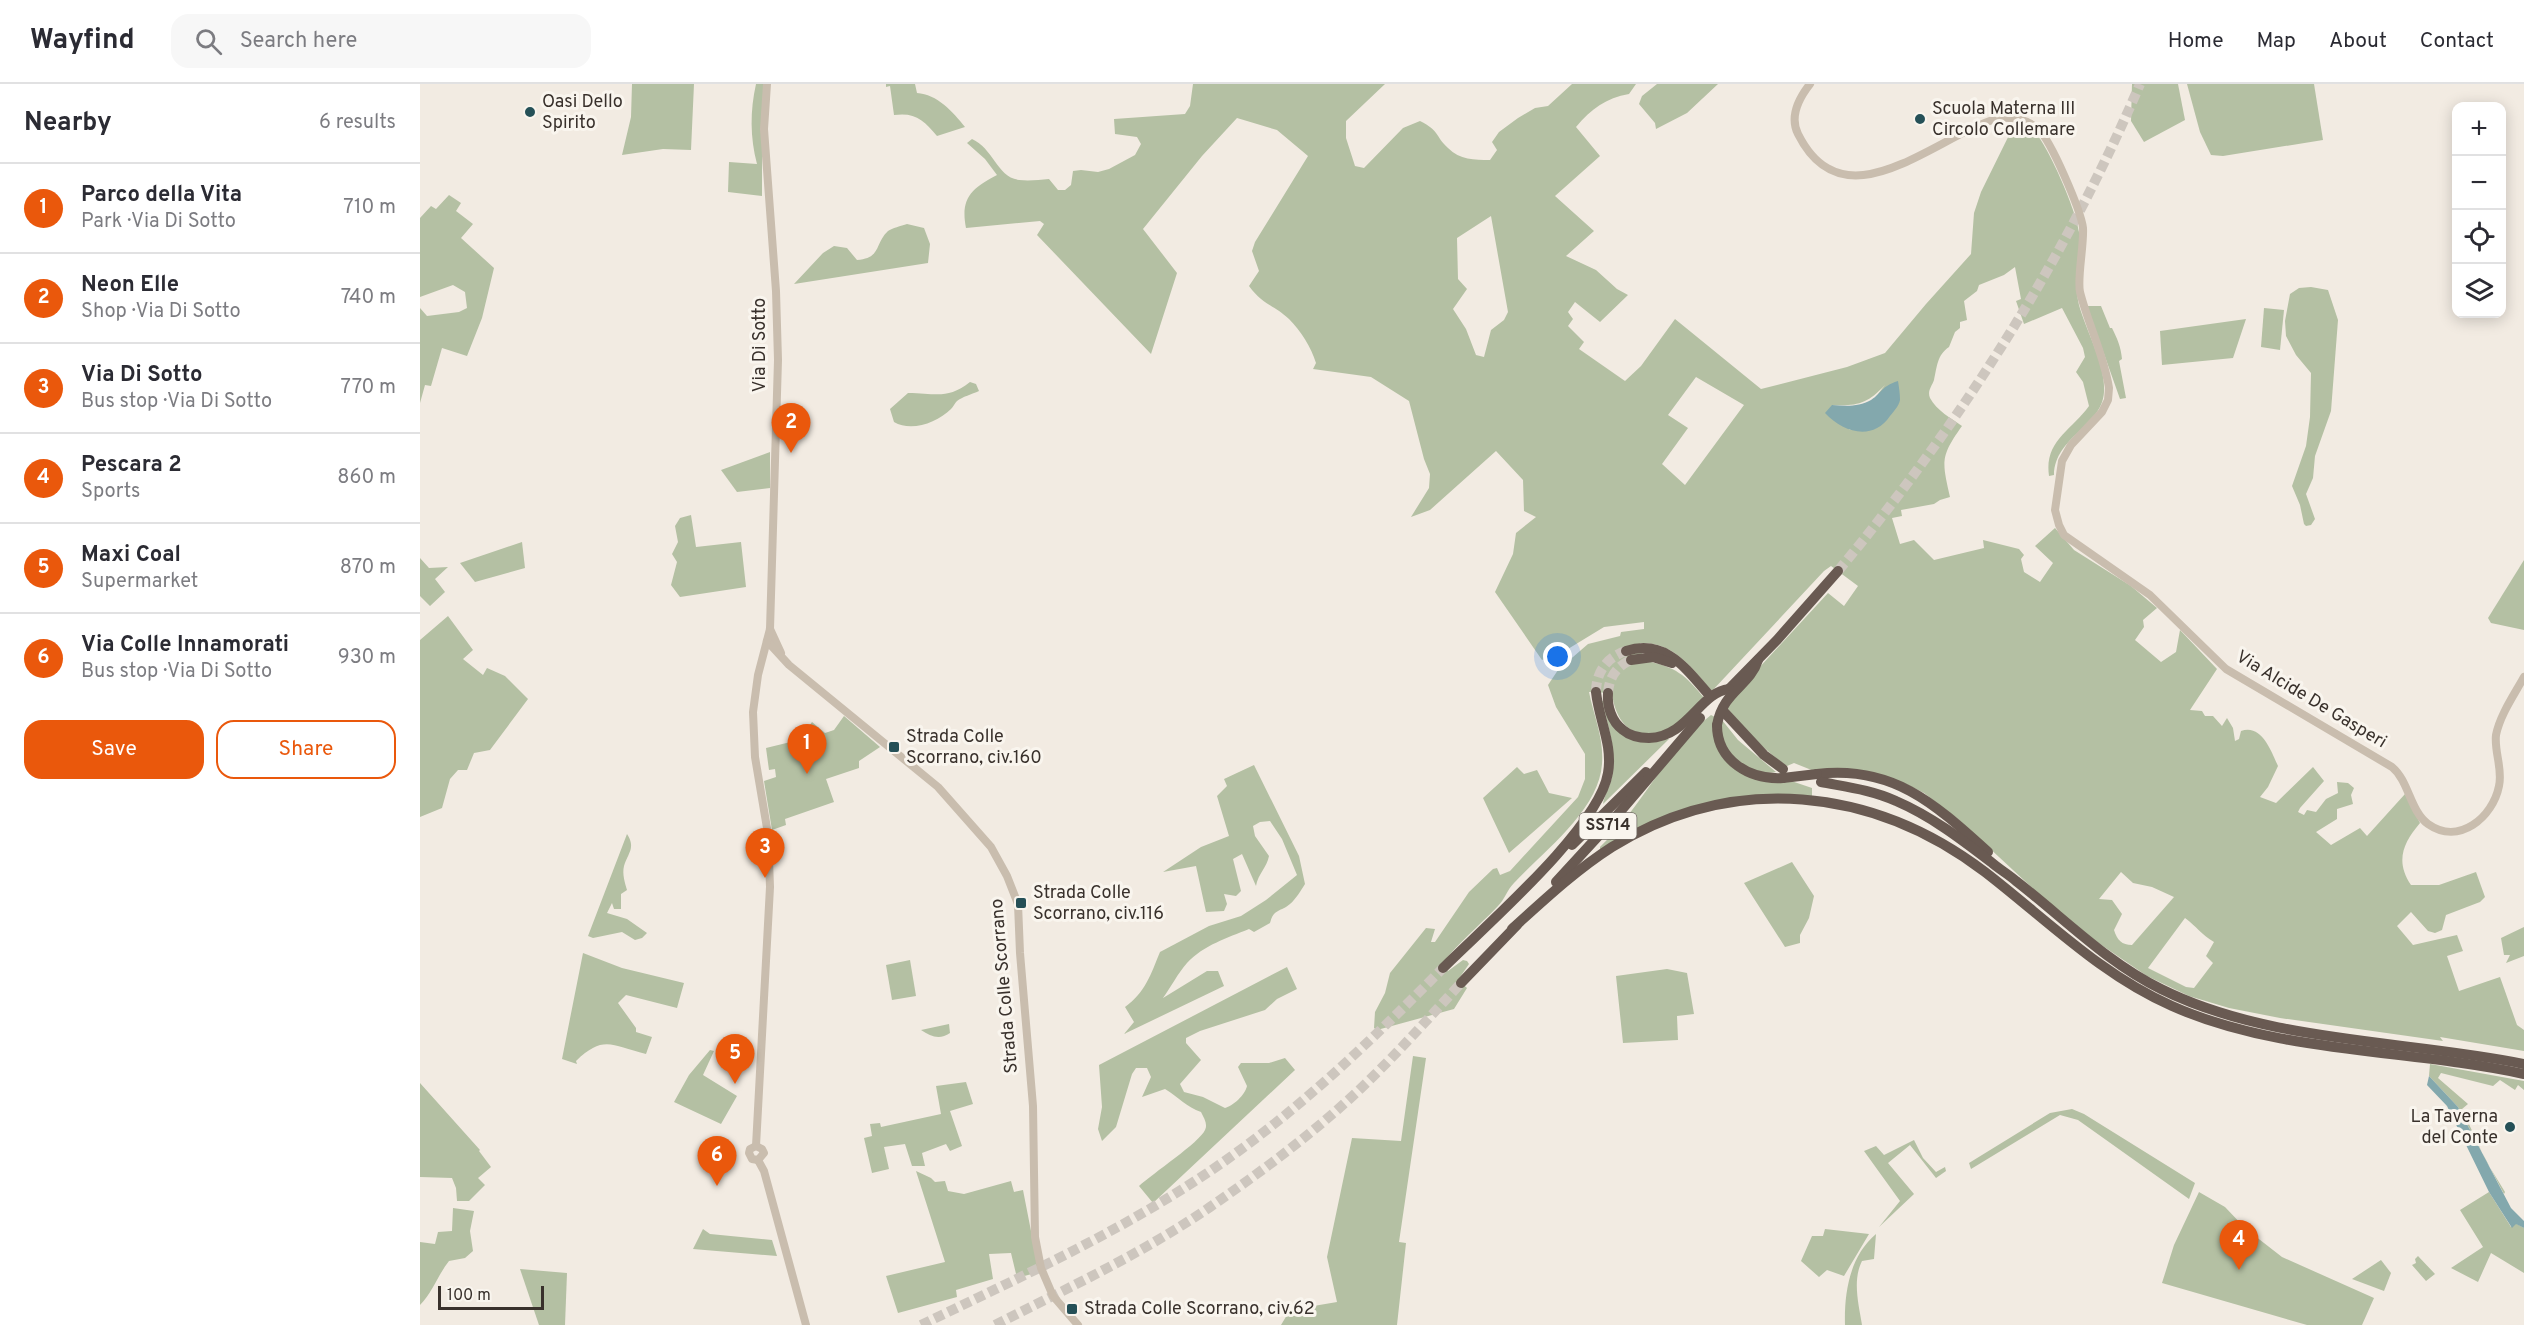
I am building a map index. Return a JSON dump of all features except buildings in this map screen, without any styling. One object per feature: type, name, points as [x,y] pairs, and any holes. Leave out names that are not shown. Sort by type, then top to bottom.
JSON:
[{"type":"highway","name":"SS714","points":[[1443,968],[1514,898],[1598,821],[1730,689],[1838,571]]},
{"type":"highway","points":[[1629,655],[1641,647],[1660,650],[1681,662],[1710,696]]},
{"type":"highway","points":[[1758,660],[1755,669],[1727,698],[1720,711],[1717,725],[1722,748],[1734,764],[1757,775],[1783,773],[1819,778],[1878,794],[1918,812],[1940,824],[2015,880],[2098,950],[2151,984],[2259,1028]]},
{"type":"highway","points":[[1608,693],[1609,708],[1617,725],[1630,734],[1647,738],[1660,736],[1673,730],[1689,719],[1719,690],[1730,689]]},
{"type":"highway","points":[[1514,898],[1577,830],[1603,790],[1608,773],[1609,753],[1596,692]]},
{"type":"highway","points":[[1724,712],[1783,773]]},
{"type":"highway","name":"SS714","points":[[1461,983],[1613,820],[1700,718]]},
{"type":"highway","points":[[1819,778],[1842,772],[1867,775],[1889,780],[1911,790],[1956,823],[2004,866],[2015,880]]},
{"type":"highway","points":[[1512,929],[1581,869],[1645,829],[1711,806],[1772,798],[1844,804],[1900,822],[1962,855],[2099,963],[2149,995],[2197,1016],[2259,1028],[2307,1031],[2442,1055],[2524,1074]]},
{"type":"highway","points":[[1918,812],[1971,853],[2042,917]]},
{"type":"highway","points":[[2442,1055],[2524,1064]]},
{"type":"street","name":"Via Di Sotto","points":[[767,84],[764,129],[777,291],[778,360],[770,629],[753,712],[755,757],[768,834],[770,887],[756,1146],[764,1153],[758,1160],[764,1172],[806,1325]]},
{"type":"street","name":"Via Alcide De Gasperi","points":[[1810,84],[1796,107],[1794,117],[1797,133],[1819,162],[1830,170],[1846,175],[1868,176],[1880,173],[2000,118],[2012,117],[2032,125],[2039,129],[2050,146],[2083,227],[2083,258],[2079,289],[2109,388],[2108,400],[2102,412],[2071,445],[2061,464],[2056,513],[2060,528],[2069,540],[2110,566],[2158,602],[2226,669],[2392,766],[2400,775],[2423,820],[2443,831],[2462,831],[2472,827],[2483,818],[2493,802],[2500,782],[2496,734],[2524,677]]},
{"type":"street","name":"Strada Colle Scorrano","points":[[770,629],[782,658]]},
{"type":"street","name":"Strada Colle Scorrano","points":[[767,641],[782,658],[938,787],[991,847],[1007,876],[1018,904],[1033,1106],[1036,1245],[1041,1268],[1053,1296],[1078,1325]]},
{"type":"green space","points":[[632,84],[694,84],[691,150],[663,149],[622,155],[631,117]]},
{"type":"green space","points":[[756,84],[764,84],[762,196],[728,192],[729,162],[757,164],[752,124]]},
{"type":"green space","points":[[886,84],[915,84],[917,93],[938,100],[965,127],[937,136],[919,118],[901,114],[894,115],[890,86],[886,87]]},
{"type":"green space","points":[[1193,84],[1385,84],[1346,121],[1346,138],[1355,166],[1364,168],[1403,128],[1420,121],[1431,128],[1457,155],[1490,160],[1497,150],[1492,142],[1499,132],[1535,108],[1548,106],[1572,84],[1636,84],[1629,94],[1613,98],[1600,105],[1576,127],[1600,156],[1555,196],[1594,231],[1566,256],[1596,270],[1617,289],[1628,295],[1600,322],[1575,302],[1568,312],[1573,319],[1568,326],[1584,342],[1579,349],[1625,381],[1641,366],[1675,319],[1761,389],[1847,367],[1885,353],[1971,254],[1974,213],[1981,192],[2015,123],[2032,129],[2053,162],[2077,222],[2080,241],[2077,296],[2102,371],[2104,392],[2101,404],[2088,423],[2062,451],[2056,462],[2054,475],[2049,476],[2049,464],[2055,445],[2089,406],[2083,382],[2076,372],[2085,357],[2083,348],[2062,308],[2024,324],[2016,301],[2021,299],[2015,267],[2004,275],[1979,285],[1977,291],[1964,301],[1967,320],[1960,322],[1960,328],[1955,332],[1949,347],[1940,358],[1929,393],[1930,398],[1944,414],[1962,426],[1946,453],[1944,467],[1950,497],[1934,504],[1901,510],[1902,516],[1892,518],[1900,544],[1914,540],[1934,560],[1984,548],[1983,540],[2019,549],[2024,555],[2021,559],[2024,572],[2040,582],[2053,563],[2035,546],[2055,528],[2074,550],[2131,586],[2157,608],[2143,620],[2144,627],[2135,640],[2161,662],[2176,652],[2180,630],[2217,669],[2190,710],[2202,711],[2205,716],[2213,716],[2222,726],[2227,718],[2233,728],[2235,741],[2239,739],[2241,731],[2248,730],[2255,731],[2265,740],[2278,766],[2268,787],[2260,797],[2276,803],[2313,767],[2324,781],[2300,808],[2298,812],[2304,815],[2307,810],[2316,812],[2326,799],[2338,793],[2337,782],[2348,783],[2354,788],[2351,795],[2353,804],[2337,809],[2337,819],[2316,832],[2331,845],[2360,828],[2367,836],[2405,794],[2420,823],[2409,838],[2403,852],[2403,868],[2411,885],[2439,885],[2476,872],[2485,897],[2480,902],[2446,915],[2442,930],[2435,933],[2428,931],[2411,912],[2397,926],[2413,945],[2457,935],[2463,951],[2447,956],[2459,991],[2500,977],[2517,1025],[2524,1030],[2524,1051],[2440,1037],[2443,1041],[2280,1018],[2229,1008],[2189,996],[2147,976],[2097,942],[2042,897],[1958,819],[1924,793],[1906,784],[1814,771],[1794,763],[1787,766],[1778,760],[1747,731],[1726,707],[1733,696],[1828,593],[1844,606],[1858,586],[1831,566],[1712,691],[1689,665],[1672,651],[1662,646],[1640,643],[1643,660],[1679,673],[1706,700],[1669,729],[1652,734],[1634,731],[1621,720],[1612,693],[1589,692],[1602,754],[1599,781],[1591,798],[1568,829],[1514,883],[1498,906],[1441,965],[1448,971],[1463,960],[1469,964],[1458,980],[1467,988],[1454,1009],[1377,1030],[1374,1028],[1375,1012],[1385,993],[1390,973],[1426,928],[1435,929],[1431,942],[1435,942],[1469,892],[1493,869],[1497,868],[1500,875],[1510,871],[1578,797],[1585,779],[1585,754],[1556,707],[1548,685],[1558,670],[1588,644],[1620,636],[1621,632],[1644,629],[1644,622],[1604,627],[1563,652],[1542,660],[1495,592],[1513,554],[1516,533],[1536,517],[1524,511],[1523,480],[1496,451],[1430,510],[1411,517],[1429,488],[1430,474],[1409,401],[1371,377],[1313,369],[1316,363],[1314,357],[1298,329],[1284,314],[1259,297],[1249,286],[1259,271],[1252,251],[1255,242],[1308,156],[1277,130],[1237,118],[1202,156],[1143,229],[1177,273],[1151,354],[1037,235],[1044,224],[1040,221],[966,228],[965,209],[970,195],[997,175],[985,159],[967,143],[972,139],[985,149],[1005,174],[1012,178],[1019,180],[1049,179],[1058,190],[1065,190],[1071,185],[1073,171],[1098,172],[1109,169],[1135,155],[1141,144],[1137,137],[1115,134],[1114,119],[1185,114],[1190,106]],"holes":[[[1491,216],[1508,312],[1504,320],[1491,330],[1484,357],[1476,355],[1466,329],[1453,309],[1467,289],[1458,279],[1457,238]],[[1696,377],[1744,405],[1685,485],[1662,464],[1688,428],[1668,415]],[[1885,385],[1850,430],[1832,405],[1862,402]],[[2121,872],[2133,883],[2152,887],[2174,897],[2132,945],[2123,943],[2115,934],[2114,930],[2122,914],[2112,900],[2099,899]],[[2185,918],[2214,942],[2206,956],[2213,963],[2194,988],[2186,987],[2148,968]]]},
{"type":"green space","points":[[1657,84],[1718,84],[1687,113],[1656,129],[1655,123],[1639,104],[1642,96]]},
{"type":"green space","points":[[2132,84],[2178,84],[2185,120],[2144,142],[2131,121]]},
{"type":"green space","points":[[2187,84],[2314,84],[2323,140],[2223,156],[2211,155],[2200,132]]},
{"type":"green space","points":[[449,195],[461,203],[456,211],[473,224],[461,238],[494,268],[482,318],[467,356],[442,348],[431,386],[425,385],[420,403],[420,308],[427,316],[459,312],[467,308],[465,292],[453,285],[420,297],[420,218],[431,206],[436,209]]},
{"type":"green space","points":[[907,224],[924,228],[930,244],[928,263],[794,284],[823,253],[834,246],[847,248],[857,260],[865,259],[874,253],[888,231]]},
{"type":"green space","points":[[2311,287],[2328,290],[2338,320],[2331,411],[2315,456],[2313,478],[2306,494],[2315,519],[2311,525],[2306,526],[2292,486],[2306,446],[2310,417],[2311,373],[2296,355],[2286,336],[2285,321],[2290,294],[2299,288]]},
{"type":"green space","points":[[2087,306],[2101,306],[2117,339],[2122,359],[2119,361],[2126,398],[2120,399]]},
{"type":"green space","points":[[2264,308],[2284,310],[2280,350],[2261,347]]},
{"type":"green space","points":[[2246,319],[2233,358],[2162,365],[2160,331]]},
{"type":"green space","points":[[970,382],[976,384],[979,391],[956,402],[939,418],[916,426],[894,422],[890,409],[908,393],[948,393]]},
{"type":"green space","points":[[770,452],[770,488],[737,492],[721,470]]},
{"type":"green space","points":[[691,515],[696,547],[741,542],[746,587],[680,597],[671,585],[677,562],[672,554],[678,542],[675,526],[680,518]]},
{"type":"green space","points":[[522,542],[525,568],[475,582],[460,563]]},
{"type":"green space","points":[[420,558],[429,568],[448,567],[435,579],[445,592],[430,606],[420,596]]},
{"type":"green space","points":[[2524,560],[2524,630],[2491,623],[2488,618]]},
{"type":"green space","points":[[448,616],[473,650],[463,659],[483,675],[487,668],[505,676],[528,699],[490,750],[474,753],[467,770],[458,770],[450,779],[442,808],[420,817],[420,640]]},
{"type":"green space","points":[[1602,701],[1617,730],[1669,739],[1603,804],[1612,777],[1613,757]]},
{"type":"green space","points":[[1711,715],[1715,717],[1723,758],[1812,788],[1812,796],[1726,799],[1600,850],[1600,847],[1615,832],[1680,745]]},
{"type":"green space","points":[[844,716],[880,747],[859,761],[859,768],[826,779],[834,802],[785,819],[786,825],[772,830],[764,781],[776,777],[775,769],[769,770],[766,748],[815,736],[810,725],[812,722],[825,733],[834,730]]},
{"type":"green space","points":[[1722,720],[1738,740],[1776,772],[1758,772],[1735,758],[1725,743]]},
{"type":"green space","points":[[1254,765],[1299,856],[1305,884],[1292,902],[1274,915],[1270,923],[1254,932],[1249,929],[1224,939],[1194,957],[1187,963],[1163,998],[1207,971],[1218,971],[1224,986],[1124,1034],[1134,1022],[1125,1007],[1138,996],[1160,952],[1209,926],[1241,916],[1266,900],[1297,875],[1282,839],[1270,821],[1260,822],[1253,826],[1255,836],[1269,856],[1256,886],[1242,854],[1233,859],[1241,891],[1236,896],[1224,894],[1227,904],[1224,911],[1206,912],[1196,866],[1163,872],[1201,847],[1229,836],[1217,796],[1227,786],[1224,779]]},
{"type":"green space","points":[[1517,767],[1524,774],[1537,770],[1549,793],[1572,798],[1509,853],[1483,798]]},
{"type":"green space","points":[[627,834],[631,847],[623,869],[627,890],[621,894],[621,909],[614,909],[612,903],[607,913],[627,919],[647,933],[635,940],[622,932],[593,938],[588,936]]},
{"type":"green space","points":[[1792,862],[1814,896],[1809,918],[1800,935],[1800,943],[1785,947],[1744,883]]},
{"type":"green space","points":[[2524,927],[2524,956],[2506,963],[2510,955],[2504,955],[2501,938]]},
{"type":"green space","points":[[583,953],[622,968],[684,983],[677,1008],[626,995],[618,1003],[636,1028],[636,1032],[652,1037],[646,1054],[609,1044],[594,1047],[576,1061],[577,1064],[562,1059]]},
{"type":"green space","points":[[910,960],[916,996],[892,1000],[886,965]]},
{"type":"green space","points":[[1287,967],[1297,989],[1277,999],[1265,1010],[1200,1031],[1186,1038],[1186,1043],[1201,1060],[1180,1084],[1184,1092],[1203,1097],[1225,1108],[1238,1100],[1246,1089],[1247,1086],[1238,1067],[1241,1063],[1269,1063],[1285,1058],[1295,1070],[1153,1203],[1139,1186],[1201,1135],[1206,1128],[1206,1123],[1201,1112],[1165,1089],[1142,1097],[1151,1077],[1147,1068],[1136,1068],[1132,1074],[1116,1127],[1102,1141],[1098,1129],[1102,1107],[1099,1065]]},
{"type":"green space","points":[[1667,969],[1687,973],[1694,1014],[1677,1016],[1678,1040],[1623,1043],[1616,976]]},
{"type":"green space","points":[[949,1024],[950,1033],[939,1037],[921,1030]]},
{"type":"green space","points":[[710,1050],[714,1051],[703,1075],[737,1096],[721,1124],[674,1102],[689,1075]]},
{"type":"green space","points":[[1413,1056],[1426,1058],[1399,1242],[1406,1243],[1397,1325],[1281,1325],[1290,1310],[1337,1302],[1327,1257],[1352,1138],[1401,1141]]},
{"type":"green space","points":[[2430,1064],[2524,1081],[2524,1090],[2518,1085],[2515,1090],[2500,1080],[2493,1086],[2441,1073],[2438,1078],[2468,1104],[2462,1109],[2482,1153],[2458,1107],[2429,1076]]},
{"type":"green space","points":[[966,1082],[973,1104],[950,1111],[962,1146],[950,1151],[946,1144],[922,1153],[925,1166],[912,1166],[905,1144],[884,1147],[889,1169],[872,1173],[864,1138],[872,1136],[870,1124],[880,1123],[881,1127],[941,1114],[936,1086]]},
{"type":"green space","points":[[420,1083],[480,1150],[491,1167],[478,1178],[485,1185],[469,1201],[457,1201],[452,1178],[420,1177]]},
{"type":"green space","points":[[2072,1109],[2084,1114],[2195,1183],[2189,1199],[2078,1120],[2060,1115],[1971,1169],[1969,1163],[2050,1113]]},
{"type":"green space","points":[[1914,1140],[1923,1158],[1936,1172],[1945,1167],[1946,1171],[1936,1178],[1910,1145],[1888,1163],[1914,1194],[1879,1227],[1900,1201],[1864,1151],[1876,1146],[1884,1155]]},
{"type":"green space","points":[[2490,1168],[2505,1192],[2504,1194]]},
{"type":"green space","points":[[916,1171],[935,1182],[945,1181],[948,1191],[964,1194],[1011,1181],[1014,1192],[1023,1190],[1039,1272],[1017,1278],[1011,1253],[989,1254],[993,1279],[956,1290],[957,1297],[898,1313],[886,1276],[945,1262]]},
{"type":"green space","points":[[2199,1192],[2225,1207],[2246,1229],[2282,1257],[2374,1298],[2362,1325],[2307,1325],[2162,1283],[2174,1245]]},
{"type":"green space","points":[[2489,1192],[2511,1227],[2515,1223],[2524,1228],[2524,1273],[2491,1253],[2478,1282],[2451,1268],[2483,1247],[2460,1210]]},
{"type":"green space","points":[[453,1208],[474,1211],[470,1231],[473,1251],[465,1258],[449,1261],[420,1305],[420,1242],[435,1244],[438,1232],[452,1231]]},
{"type":"green space","points":[[703,1229],[710,1234],[772,1240],[777,1256],[693,1249]]},
{"type":"green space","points":[[1825,1229],[1869,1234],[1844,1276],[1827,1270],[1819,1277],[1801,1261],[1812,1236],[1823,1236]]},
{"type":"green space","points":[[1876,1234],[1874,1259],[1862,1261],[1857,1277],[1862,1325],[1845,1325],[1850,1275],[1860,1253]]},
{"type":"green space","points":[[2418,1256],[2435,1274],[2426,1281],[2412,1265],[2416,1263],[2415,1259]]},
{"type":"green space","points":[[2381,1260],[2391,1273],[2384,1291],[2352,1279]]},
{"type":"green space","points":[[520,1269],[567,1273],[565,1325],[539,1325]]},
{"type":"water","points":[[1898,381],[1900,400],[1883,424],[1875,429],[1858,431],[1849,429],[1832,420],[1825,413],[1832,405],[1862,404],[1875,397],[1888,385]]},
{"type":"water","points":[[2429,1076],[2458,1107],[2511,1208],[2524,1221],[2524,1228],[2516,1224],[2512,1228],[2489,1192],[2447,1106],[2427,1085]]},
{"type":"tunnel","points":[[1838,571],[1926,458],[2007,338],[2078,214],[2140,84]]},
{"type":"tunnel","points":[[1596,692],[1598,678],[1604,666],[1613,657],[1626,651]]},
{"type":"tunnel","points":[[1608,693],[1615,673],[1631,660]]},
{"type":"tunnel","points":[[921,1325],[1129,1221],[1229,1158],[1325,1081],[1443,968]]},
{"type":"tunnel","points":[[995,1325],[1158,1240],[1185,1224],[1267,1166],[1304,1138],[1357,1092],[1461,983]]},
{"type":"place","name":"Oasi Dello Spirito","points":[[530,112]]},
{"type":"place","name":"Scuola Materna III Circolo Collemare","points":[[1920,119]]},
{"type":"place","name":"Neon Elle","points":[[791,453]]},
{"type":"place","name":"Strada Colle Scorrano, civ.160","points":[[894,747]]},
{"type":"place","name":"Parco della Vita","points":[[807,774]]},
{"type":"place","name":"Via Di Sotto","points":[[765,878]]},
{"type":"place","name":"Strada Colle Scorrano, civ.116","points":[[1021,903]]},
{"type":"place","name":"Maxi Coal","points":[[735,1084]]},
{"type":"place","name":"La Taverna del Conte","points":[[2510,1127]]},
{"type":"place","name":"Via Colle Innamorati","points":[[717,1186]]},
{"type":"place","name":"Pescara 2","points":[[2239,1270]]},
{"type":"place","name":"Strada Colle Scorrano, civ.62","points":[[1072,1309]]}]
